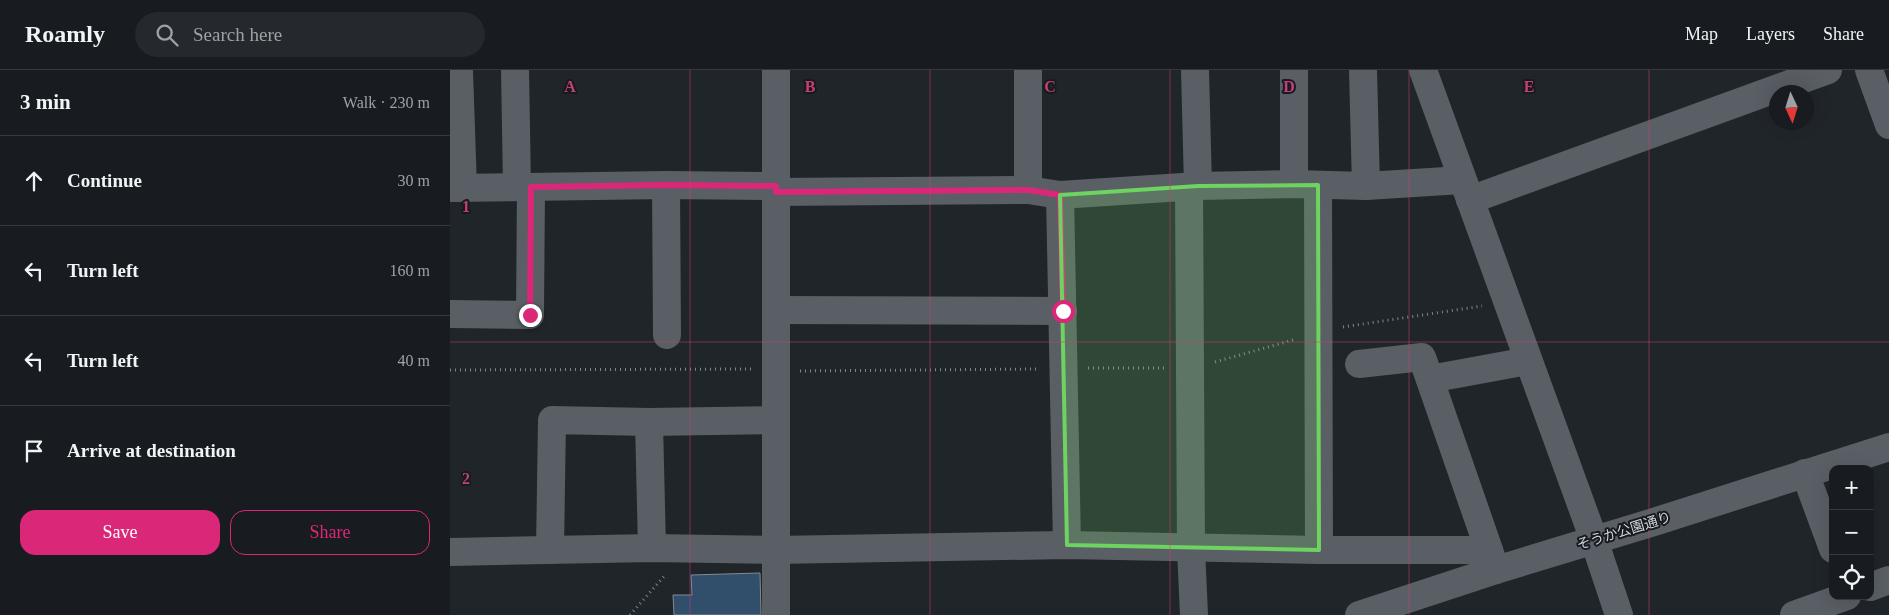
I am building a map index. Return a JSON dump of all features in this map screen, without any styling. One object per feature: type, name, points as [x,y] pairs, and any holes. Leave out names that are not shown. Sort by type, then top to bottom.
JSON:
[{"type":"street","points":[[450,314],[530,315],[524,187],[515,70]]},
{"type":"street","points":[[776,70],[776,615]]},
{"type":"street","points":[[1028,70],[1028,190]]},
{"type":"street","points":[[1194,615],[1191,549],[1191,367],[1196,70]]},
{"type":"street","points":[[1294,70],[1319,332],[1320,550]]},
{"type":"street","points":[[1363,70],[1366,186]]},
{"type":"street","points":[[1423,70],[1594,540],[1619,615]]},
{"type":"street","points":[[459,71],[456,188],[666,185],[776,189],[1028,190],[1060,195],[1194,186],[1306,184],[1466,190],[1828,70]]},
{"type":"street","points":[[1869,70],[1889,124]]},
{"type":"street","points":[[666,185],[667,335]]},
{"type":"street","points":[[1060,195],[1067,545]]},
{"type":"street","points":[[777,310],[1063,311]]},
{"type":"street","points":[[450,552],[652,548],[775,550],[1067,545],[1191,549],[1320,550],[1492,560],[1422,357],[1359,364]]},
{"type":"street","points":[[1430,379],[1528,361]]},
{"type":"street","points":[[550,550],[552,420],[649,422],[775,420]]},
{"type":"street","points":[[649,422],[652,548]]},
{"type":"street","name":"そうか公園通り","points":[[1359,615],[1492,560],[1594,540],[1889,447]]},
{"type":"street","points":[[1805,473],[1829,538]]},
{"type":"street","points":[[1874,586],[1889,580]]},
{"type":"street","points":[[1794,615],[1837,600]]},
{"type":"street","points":[[1851,600],[1857,615]]},
{"type":"path","points":[[450,370],[1191,367],[1203,366],[1319,332],[1486,305]]},
{"type":"path","points":[[630,615],[687,550]]},
{"type":"highlighted area","points":[[1318,185],[1319,550],[1067,545],[1060,195],[1198,186]]},
{"type":"building","points":[[760,573],[761,615],[674,615],[673,595],[692,595],[691,575]]},
{"type":"route","points":[[530,315],[531,187],[666,185],[776,186],[776,192],[1028,190],[1060,195],[1063,311]]}]
